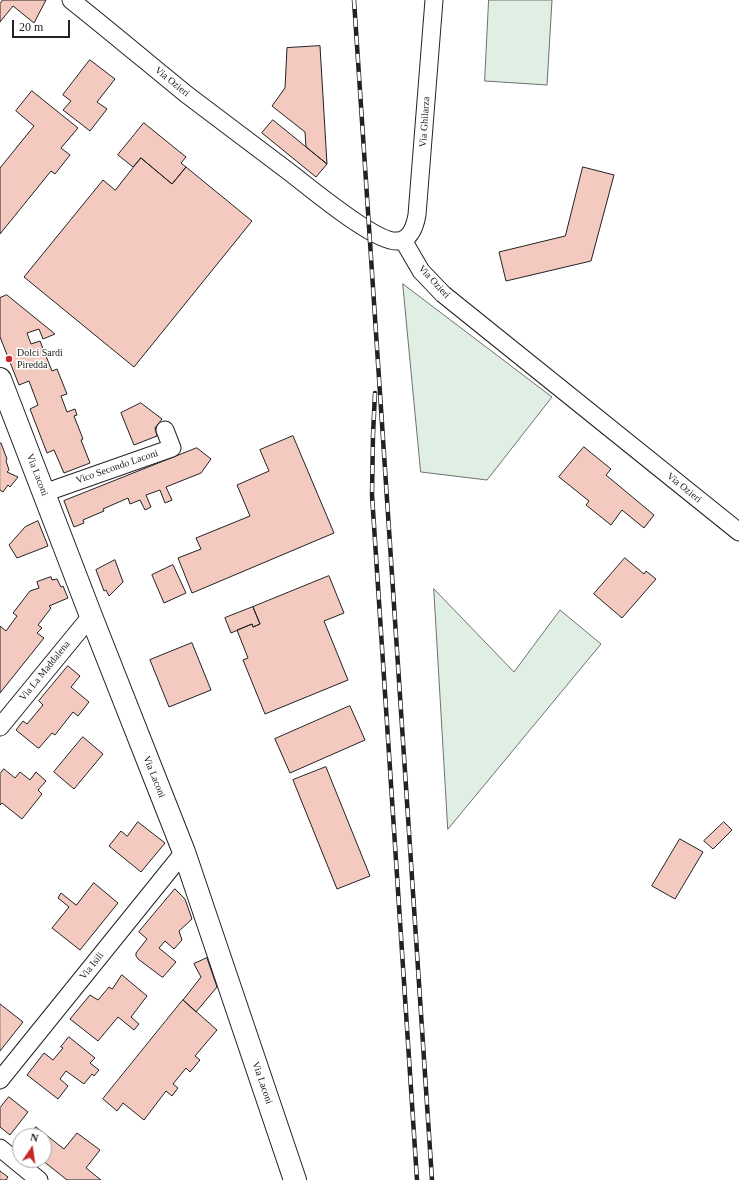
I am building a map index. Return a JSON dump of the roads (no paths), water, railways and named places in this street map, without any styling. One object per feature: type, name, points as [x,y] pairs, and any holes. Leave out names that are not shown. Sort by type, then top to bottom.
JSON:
[{"type":"street","name":"Via Ozieri","points":[[71,0],[187,94],[356,223],[389,241],[397,242],[403,240],[421,271],[443,294],[739,532]]},
{"type":"street","name":"Via Ghilarza","points":[[403,240],[409,236],[412,231],[417,215],[434,0]]},
{"type":"street","name":"Via Laconi","points":[[1,387],[184,852],[295,1180]]},
{"type":"street","name":"Vico Secondo Laconi","points":[[44,493],[172,448],[165,430]]},
{"type":"street","name":"Via La Maddalena","points":[[0,727],[91,616]]},
{"type":"street","name":"Via Isili","points":[[0,1080],[184,852]]},
{"type":"street","points":[[0,1148],[39,1180]]},
{"type":"railway","points":[[354,0],[432,1180]]},
{"type":"railway","points":[[375,393],[372,495],[417,1180]]},
{"type":"place","name":"Dolci Sardi Piredda","points":[[9,359]]}]
